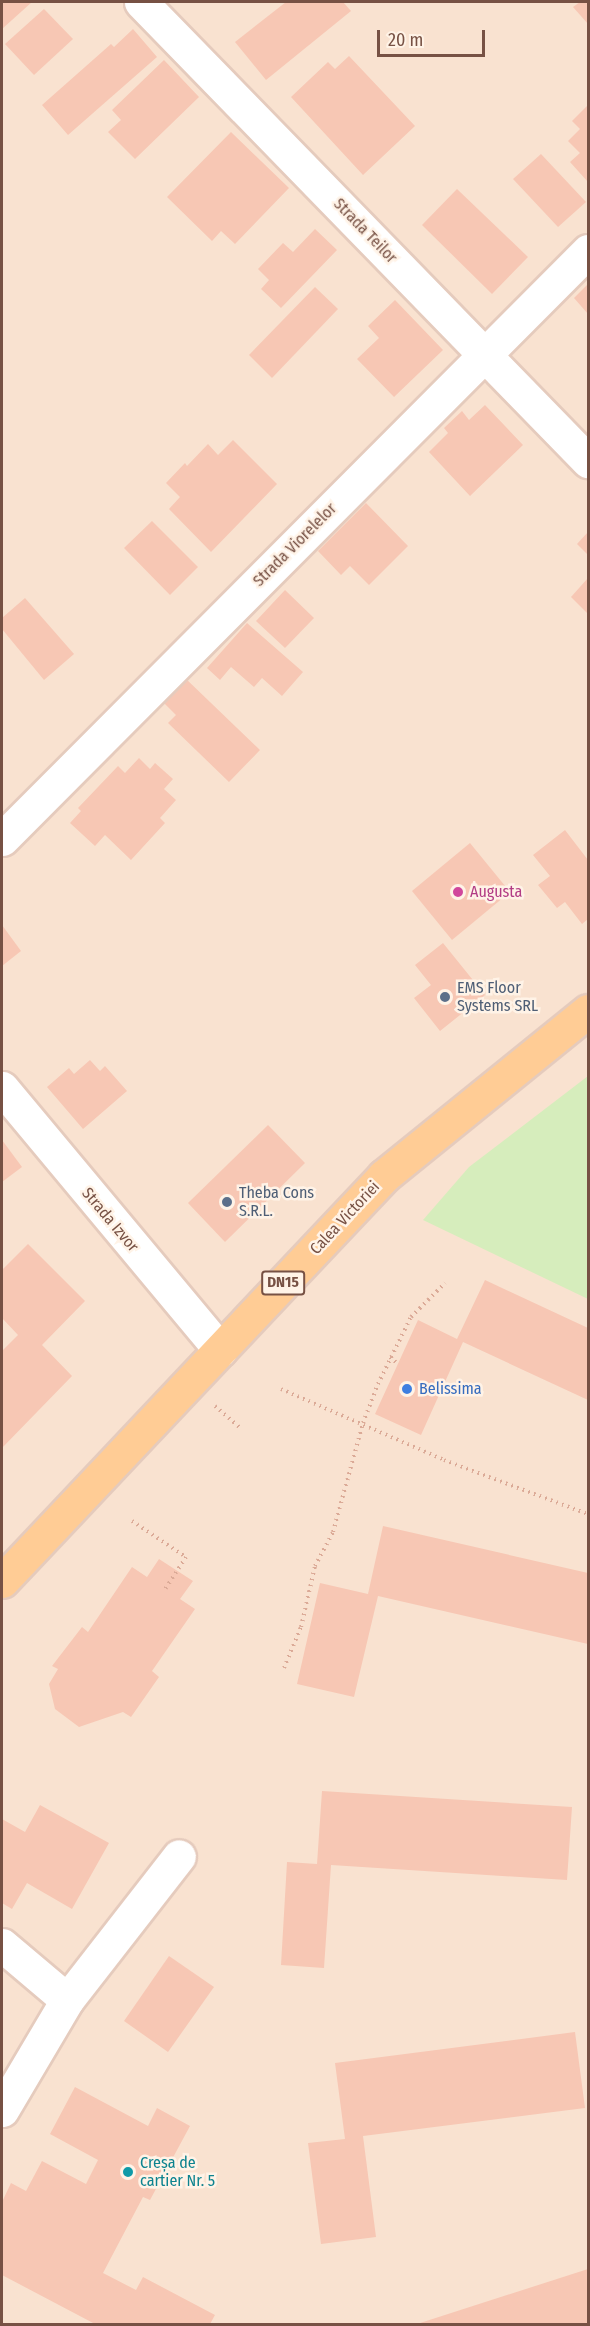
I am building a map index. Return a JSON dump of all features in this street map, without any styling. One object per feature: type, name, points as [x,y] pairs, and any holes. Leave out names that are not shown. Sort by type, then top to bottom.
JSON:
[{"type":"main road","name":"Calea Victoriei","points":[[2,1581],[384,1176],[588,1011]]},
{"type":"street","name":"Strada Teilor","points":[[141,2],[588,461]]},
{"type":"street","name":"Strada Viorelelor","points":[[2,839],[588,251]]},
{"type":"street","name":"Strada Izvor","points":[[2,1088],[220,1350]]},
{"type":"street","points":[[2,2110],[67,2000],[179,1856]]},
{"type":"street","points":[[2,1946],[67,2000]]},
{"type":"path","points":[[284,1668],[301,1627],[315,1566],[333,1532],[363,1423],[390,1358],[411,1317],[445,1283]]},
{"type":"path","points":[[390,1358],[398,1364]]},
{"type":"path","points":[[281,1389],[444,1460],[588,1514]]},
{"type":"path","points":[[132,1521],[186,1557],[165,1589]]},
{"type":"shaded area","points":[[2,2],[588,2],[588,2324],[2,2324]]},
{"type":"green space","points":[[588,1076],[588,1299],[423,1220],[469,1167]]},
{"type":"building","points":[[2,2],[32,2],[2,29]]},
{"type":"building","points":[[286,2],[343,2],[351,11],[266,80],[235,42]]},
{"type":"building","points":[[580,2],[588,2],[588,24],[573,7]]},
{"type":"building","points":[[44,9],[73,39],[34,75],[5,44]]},
{"type":"building","points":[[133,29],[157,57],[68,135],[42,105],[111,44],[114,47]]},
{"type":"building","points":[[349,56],[415,126],[363,175],[291,97],[328,62],[335,69]]},
{"type":"building","points":[[164,60],[199,97],[135,159],[108,132],[121,120],[112,110]]},
{"type":"building","points":[[588,105],[588,182],[570,162],[580,153],[568,141],[580,129],[572,121]]},
{"type":"building","points":[[231,132],[289,188],[235,244],[221,231],[212,241],[167,197]]},
{"type":"building","points":[[541,154],[586,202],[558,227],[513,179]]},
{"type":"building","points":[[457,189],[528,257],[492,294],[422,225]]},
{"type":"building","points":[[315,229],[337,250],[281,308],[261,289],[269,280],[258,269],[283,243],[293,252]]},
{"type":"building","points":[[588,284],[588,314],[574,298]]},
{"type":"building","points":[[315,287],[338,309],[272,378],[249,355]]},
{"type":"building","points":[[395,300],[443,350],[394,397],[357,359],[379,338],[368,326]]},
{"type":"building","points":[[485,405],[523,445],[470,496],[429,452],[448,433],[444,428],[462,411],[469,420]]},
{"type":"building","points":[[233,440],[277,484],[211,552],[169,509],[180,497],[166,483],[185,463],[187,466],[208,444],[218,455]]},
{"type":"building","points":[[366,503],[408,546],[369,585],[350,566],[341,575],[318,551]]},
{"type":"building","points":[[152,521],[198,567],[170,595],[124,548]]},
{"type":"building","points":[[588,532],[588,555],[577,544]]},
{"type":"building","points":[[588,578],[588,614],[571,597]]},
{"type":"building","points":[[285,590],[314,618],[285,648],[256,621]]},
{"type":"building","points":[[25,598],[74,654],[44,680],[2,629],[2,618]]},
{"type":"building","points":[[247,623],[303,672],[282,696],[262,678],[254,687],[231,667],[220,680],[207,668]]},
{"type":"building","points":[[184,677],[260,750],[229,782],[168,723],[176,715],[162,701]]},
{"type":"building","points":[[139,758],[150,769],[155,763],[173,779],[164,789],[176,800],[160,818],[165,823],[131,860],[105,835],[95,846],[70,823],[81,811],[78,808],[118,766],[125,773]]},
{"type":"building","points":[[565,830],[588,860],[588,919],[582,924],[565,902],[557,908],[538,885],[550,876],[533,855]]},
{"type":"building","points":[[470,843],[510,892],[452,940],[412,891]]},
{"type":"building","points":[[2,925],[21,951],[2,966]]},
{"type":"building","points":[[443,943],[485,995],[440,1031],[414,998],[431,985],[415,965]]},
{"type":"building","points":[[90,1060],[100,1071],[105,1066],[127,1091],[83,1129],[47,1087],[69,1068],[74,1074]]},
{"type":"building","points":[[268,1125],[305,1163],[225,1242],[188,1203]]},
{"type":"building","points":[[2,1140],[22,1167],[2,1182]]},
{"type":"building","points":[[28,1244],[85,1301],[42,1345],[72,1376],[2,1448],[2,1351],[18,1335],[2,1318],[2,1270]]},
{"type":"building","points":[[485,1280],[588,1328],[588,1400],[463,1342],[421,1435],[375,1414],[418,1320],[457,1339]]},
{"type":"building","points":[[383,1526],[588,1573],[588,1644],[378,1596],[354,1697],[297,1684],[320,1583],[368,1594]]},
{"type":"building","points":[[159,1559],[193,1581],[180,1599],[195,1609],[152,1671],[159,1677],[131,1717],[123,1712],[79,1727],[55,1709],[49,1684],[58,1669],[52,1666],[82,1627],[88,1632],[132,1567],[147,1577]]},
{"type":"building","points":[[322,1791],[572,1807],[567,1880],[331,1865],[324,1968],[281,1965],[287,1862],[317,1864]]},
{"type":"building","points":[[40,1805],[109,1843],[72,1909],[27,1883],[12,1909],[2,1903],[2,1819],[25,1832]]},
{"type":"building","points":[[169,1956],[214,1987],[168,2052],[124,2021]]},
{"type":"building","points":[[575,2032],[585,2108],[363,2136],[376,2237],[321,2244],[308,2143],[345,2139],[335,2063]]},
{"type":"building","name":"Creșa de cartier Nr. 5","points":[[75,2087],[148,2126],[157,2108],[190,2126],[150,2200],[143,2197],[103,2273],[136,2290],[143,2277],[215,2315],[210,2324],[95,2324],[2,2275],[2,2202],[11,2183],[26,2191],[42,2161],[86,2184],[98,2160],[50,2134]]},
{"type":"building","points":[[588,2269],[588,2324],[417,2324]]},
{"type":"place","name":"Augusta","points":[[458,892]]},
{"type":"place","name":"EMS Floor Systems SRL","points":[[445,997]]},
{"type":"place","name":"Theba Cons S.R.L.","points":[[227,1202]]},
{"type":"place","name":"Belissima","points":[[407,1389]]},
{"type":"place","name":"Creșa de cartier Nr. 5","points":[[128,2172]]}]
